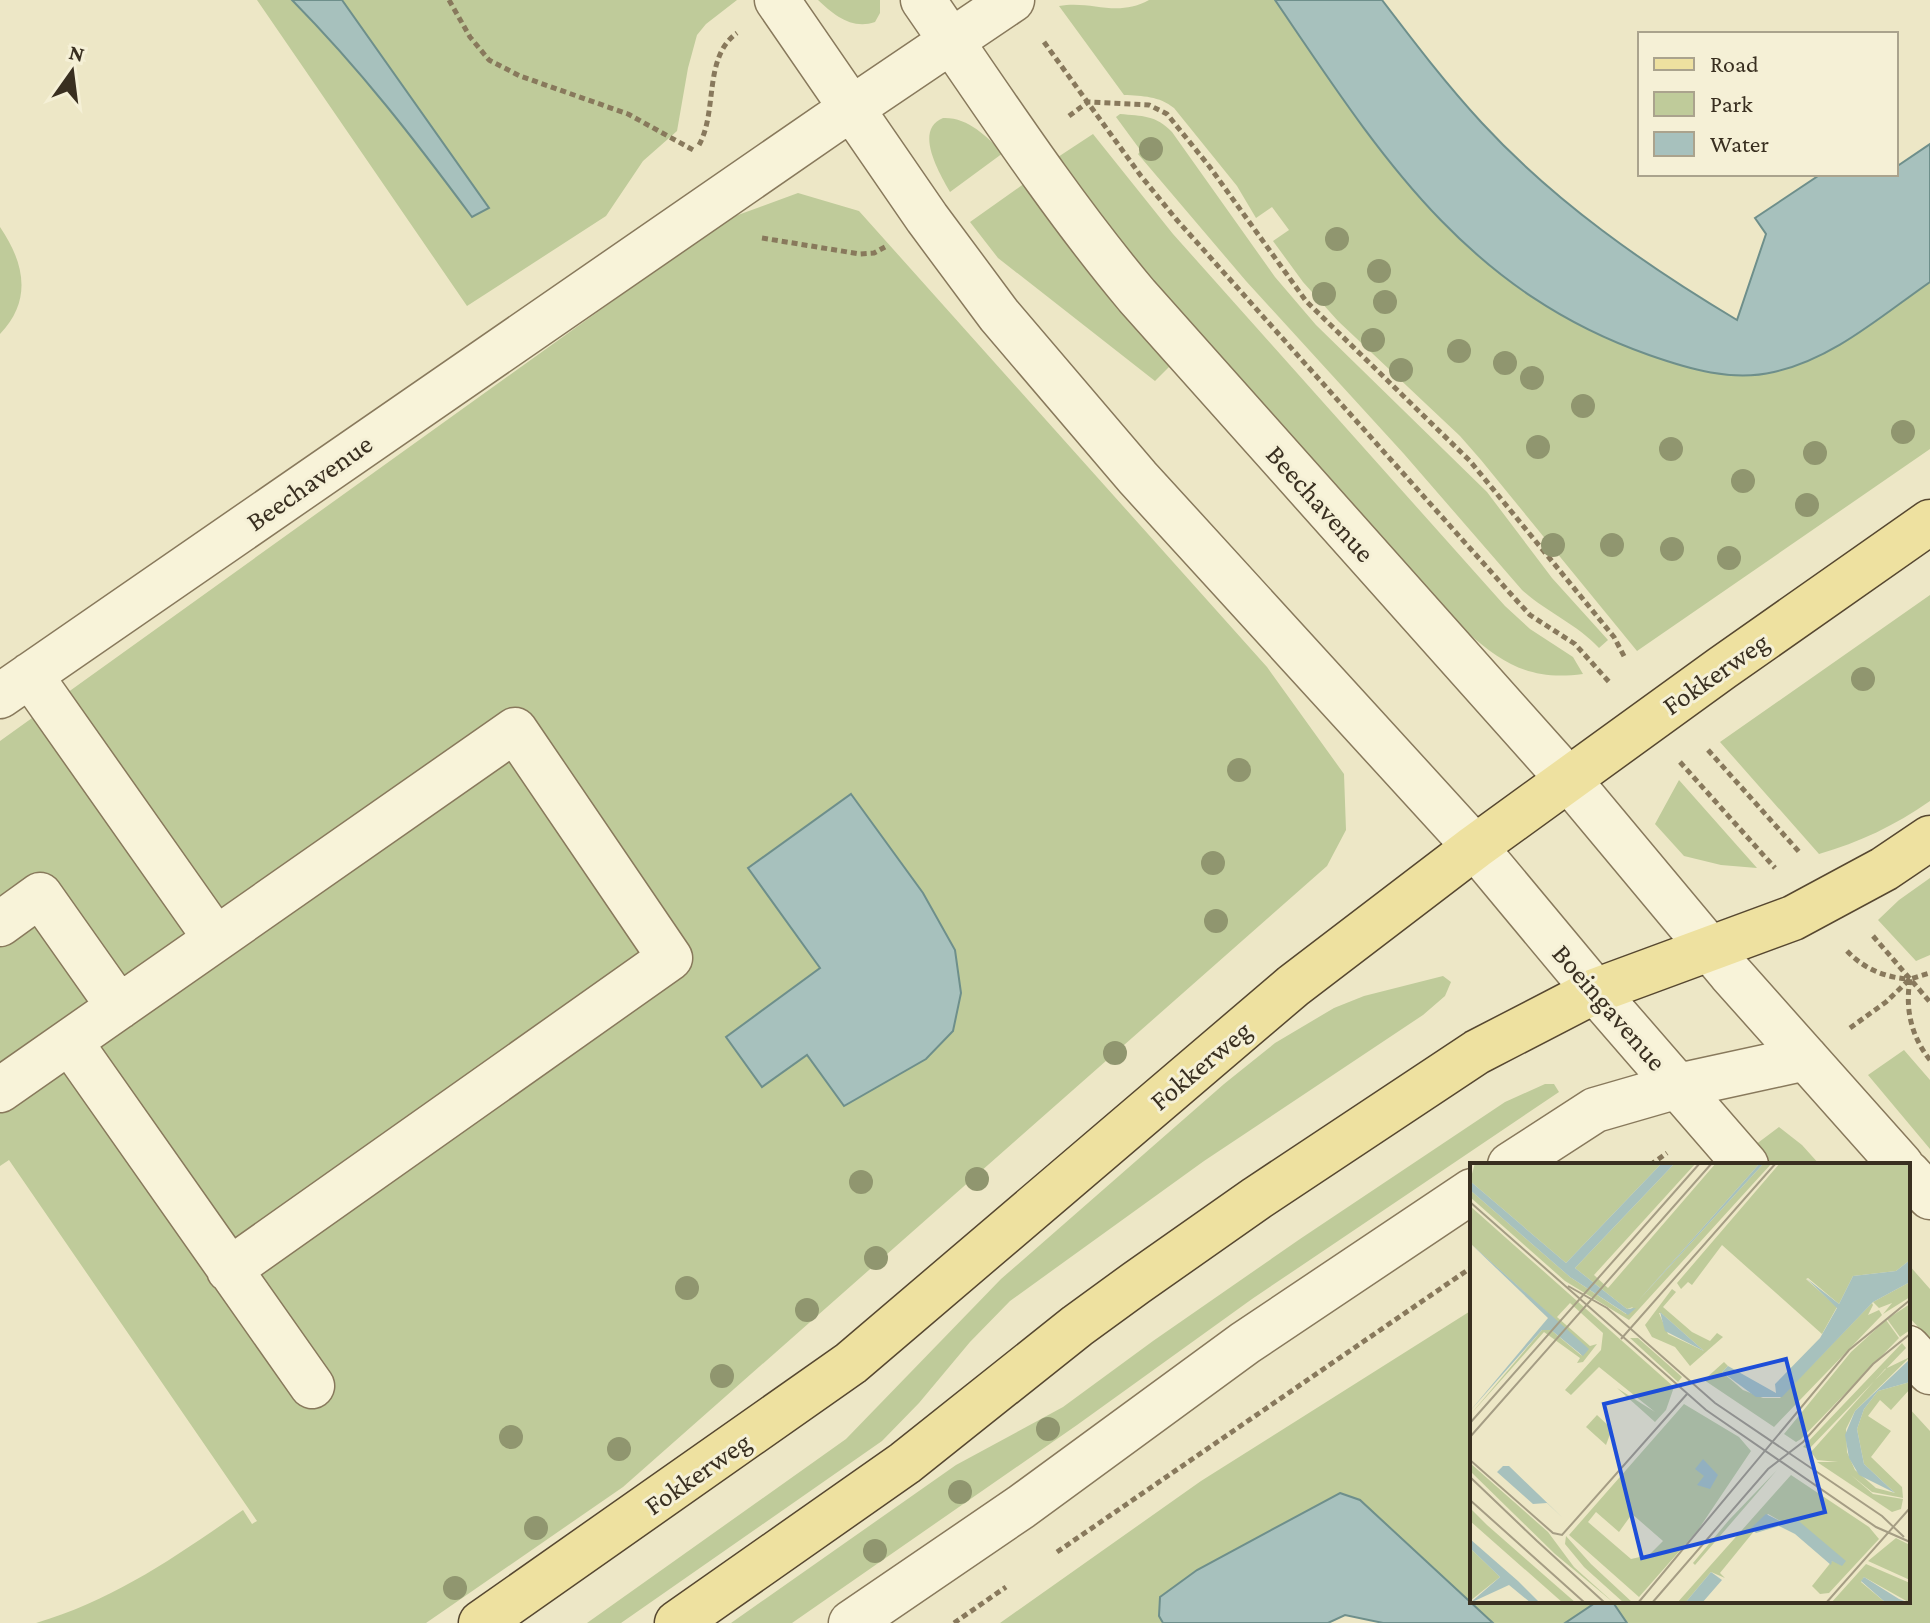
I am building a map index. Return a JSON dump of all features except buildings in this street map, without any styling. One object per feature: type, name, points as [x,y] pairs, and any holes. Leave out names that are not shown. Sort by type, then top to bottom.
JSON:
[{"type":"main road","name":"Fokkerweg","points":[[481,1623],[851,1363],[1293,986],[1568,779],[1930,522]]},
{"type":"main road","points":[[677,1623],[905,1463],[1077,1326],[1198,1238],[1477,1052],[1595,991],[1643,971],[1773,927],[1884,869],[1930,838]]},
{"type":"street","name":"Beechavenue","points":[[923,0],[1024,147],[1109,262],[1568,779],[1710,949]]},
{"type":"street","name":"Beechavenue","points":[[15,686],[1012,0]]},
{"type":"street","points":[[778,1],[927,218],[999,315],[1138,478],[1475,847]]},
{"type":"street","points":[[15,686],[216,939]]},
{"type":"street","points":[[0,1090],[515,730],[670,958],[229,1270]]},
{"type":"street","name":"Boeingavenue","points":[[1475,847],[1744,1163]]},
{"type":"street","points":[[0,924],[40,895],[119,1007]]},
{"type":"street","points":[[1710,949],[1899,1163]]},
{"type":"street","points":[[70,1042],[312,1386]]},
{"type":"street","points":[[1513,1163],[1595,1110],[1678,1086],[1806,1058]]},
{"type":"street","points":[[1910,1175],[1930,1197]]},
{"type":"street","points":[[851,1623],[1034,1497],[1245,1343],[1470,1192]]},
{"type":"street","points":[[1910,1350],[1930,1372]]},
{"type":"path","points":[[449,0],[470,37],[489,60],[531,80],[628,114],[662,130],[695,151]]},
{"type":"path","points":[[689,158],[706,129],[724,44],[778,1]]},
{"type":"path","points":[[1039,33],[1141,176],[1185,229],[1530,615],[1575,644],[1735,822]]},
{"type":"path","points":[[1088,102],[1149,105],[1162,110],[1174,121],[1306,301],[1470,461],[1614,637],[1625,658]]},
{"type":"path","points":[[1708,750],[1804,858]]},
{"type":"path","points":[[1871,934],[1930,1002]]},
{"type":"path","points":[[1910,979],[1930,973]]},
{"type":"path","points":[[1910,979],[1911,1027],[1930,1060]]},
{"type":"path","points":[[1046,1560],[1470,1268]]},
{"type":"path","points":[[954,1623],[1007,1587]]},
{"type":"green space","points":[[257,0],[292,0],[350,60],[394,112],[472,217],[488,207],[342,0],[737,0],[697,35],[677,131],[643,161],[606,216],[467,306]]},
{"type":"green space","points":[[818,0],[880,0],[880,13],[875,22],[851,23]]},
{"type":"green space","points":[[1149,0],[1275,0],[1355,115],[1440,220],[1489,265],[1543,304],[1604,336],[1673,360],[1711,369],[1748,375],[1774,372],[1796,366],[1836,347],[1930,282],[1930,449],[1637,651],[1460,436],[1338,321],[1303,282],[1273,241],[1289,230],[1272,207],[1256,218],[1237,186],[1174,108],[1157,99],[1124,95],[1059,6],[1126,8]]},
{"type":"green space","points":[[1120,114],[1154,119],[1172,132],[1275,277],[1316,325],[1487,492],[1552,578],[1608,640],[1599,648],[1522,590],[1404,454],[1246,281],[1138,154],[1141,151],[1116,117]]},
{"type":"green space","points":[[943,118],[968,124],[1003,153],[950,192],[935,164],[929,142],[934,124]]},
{"type":"green space","points":[[1093,134],[1173,234],[1505,606],[1530,629],[1573,657],[1583,674],[1549,675],[1520,668],[1467,632],[1142,268],[1058,157]]},
{"type":"green space","points":[[1025,183],[1172,364],[1155,381],[998,258],[970,222]]},
{"type":"green space","points":[[798,193],[859,211],[1267,667],[1344,774],[1346,830],[1327,866],[623,1487],[426,1623],[36,1623],[119,1589],[169,1560],[243,1510],[252,1524],[257,1521],[9,1160],[0,1166],[0,741],[727,219]]},
{"type":"green space","points":[[0,227],[15,254],[21,294],[17,308],[0,334]]},
{"type":"green space","points":[[1930,595],[1930,801],[1876,832],[1819,854],[1720,742]]},
{"type":"green space","points":[[1679,780],[1757,868],[1721,865],[1684,856],[1655,824]]},
{"type":"green space","points":[[1930,878],[1930,955],[1916,961],[1878,920]]},
{"type":"green space","points":[[1443,976],[1451,982],[1445,996],[1423,1015],[1204,1161],[1010,1301],[882,1441],[621,1623],[587,1623],[846,1439],[1001,1279],[1275,1043],[1334,1008],[1364,996]]},
{"type":"green space","points":[[1904,1050],[1930,1080],[1930,1149],[1868,1075]]},
{"type":"green space","points":[[1545,1084],[1554,1084],[1559,1092],[1252,1299],[792,1623],[731,1623],[956,1465],[1063,1407],[1300,1239],[1505,1102]]},
{"type":"green space","points":[[1779,1127],[1818,1163],[1771,1163],[1755,1145]]},
{"type":"green space","points":[[1910,1266],[1930,1289],[1930,1340],[1910,1318]]},
{"type":"green space","points":[[1470,1311],[1470,1602],[1360,1500],[1159,1616],[1163,1623],[1000,1623],[1201,1481]]},
{"type":"green space","points":[[1910,1409],[1930,1431],[1930,1623],[1627,1623],[1613,1603],[1910,1603]]},
{"type":"green space","points":[[1471,1603],[1595,1603],[1565,1623],[1493,1623]]},
{"type":"water","points":[[292,0],[342,0],[489,208],[472,217],[386,106]]},
{"type":"water","points":[[1275,0],[1382,0],[1430,63],[1510,152],[1602,230],[1737,320],[1766,234],[1755,218],[1818,176],[1898,176],[1898,166],[1930,144],[1930,282],[1836,347],[1796,366],[1742,376],[1680,365],[1584,327],[1527,294],[1477,254],[1432,210],[1351,111]]},
{"type":"water","points":[[851,794],[923,893],[955,950],[961,993],[953,1031],[926,1059],[844,1106],[807,1055],[762,1087],[726,1037],[820,968],[748,868]]},
{"type":"water","points":[[1340,1493],[1360,1500],[1493,1623],[1383,1623],[1345,1615],[1328,1623],[1163,1623],[1159,1616],[1160,1597],[1197,1570]]},
{"type":"water","points":[[1595,1603],[1613,1603],[1627,1623],[1565,1623]]}]
